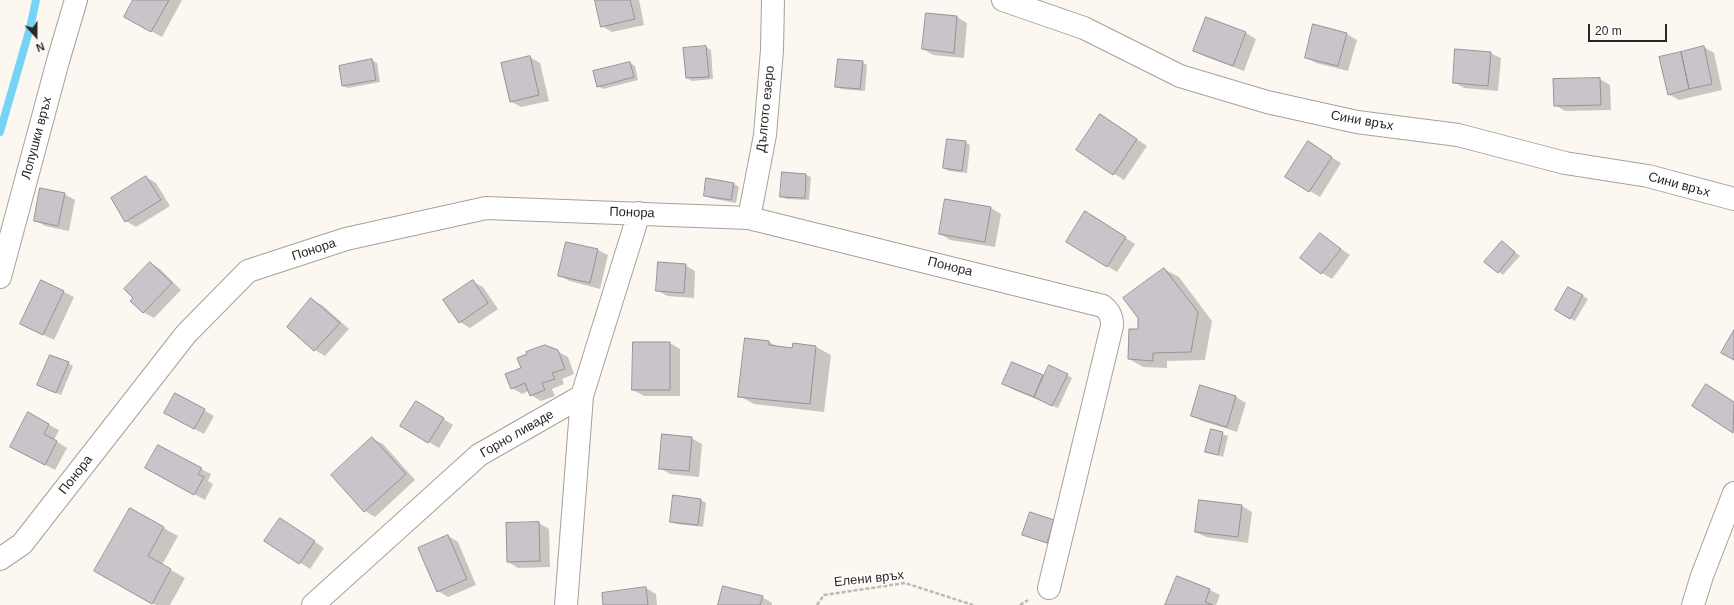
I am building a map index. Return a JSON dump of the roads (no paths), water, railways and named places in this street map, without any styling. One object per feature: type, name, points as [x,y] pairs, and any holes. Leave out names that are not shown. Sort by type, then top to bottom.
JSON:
[{"type":"street","name":"Лопушки връх","points":[[0,277],[58,60],[76,0]]},
{"type":"street","name":"Дългото езеро","points":[[749,218],[765,135],[772,50],[773,0]]},
{"type":"street","name":"Сини връх","points":[[1003,0],[1084,28],[1180,76],[1267,102],[1356,122],[1458,135],[1565,163],[1648,176],[1734,199]]},
{"type":"street","name":"Понора","points":[[0,558],[22,544],[186,334],[248,271],[346,239],[486,208],[749,218],[1096,303],[1103,306],[1109,311],[1112,318],[1112,326],[1049,588]]},
{"type":"street","points":[[566,605],[582,396],[639,213]]},
{"type":"street","name":"Горно ливаде","points":[[313,605],[479,455],[582,396]]},
{"type":"street","points":[[1693,605],[1702,576],[1734,493]]},
{"type":"waterway","points":[[0,132],[30,28],[36,0]]}]
